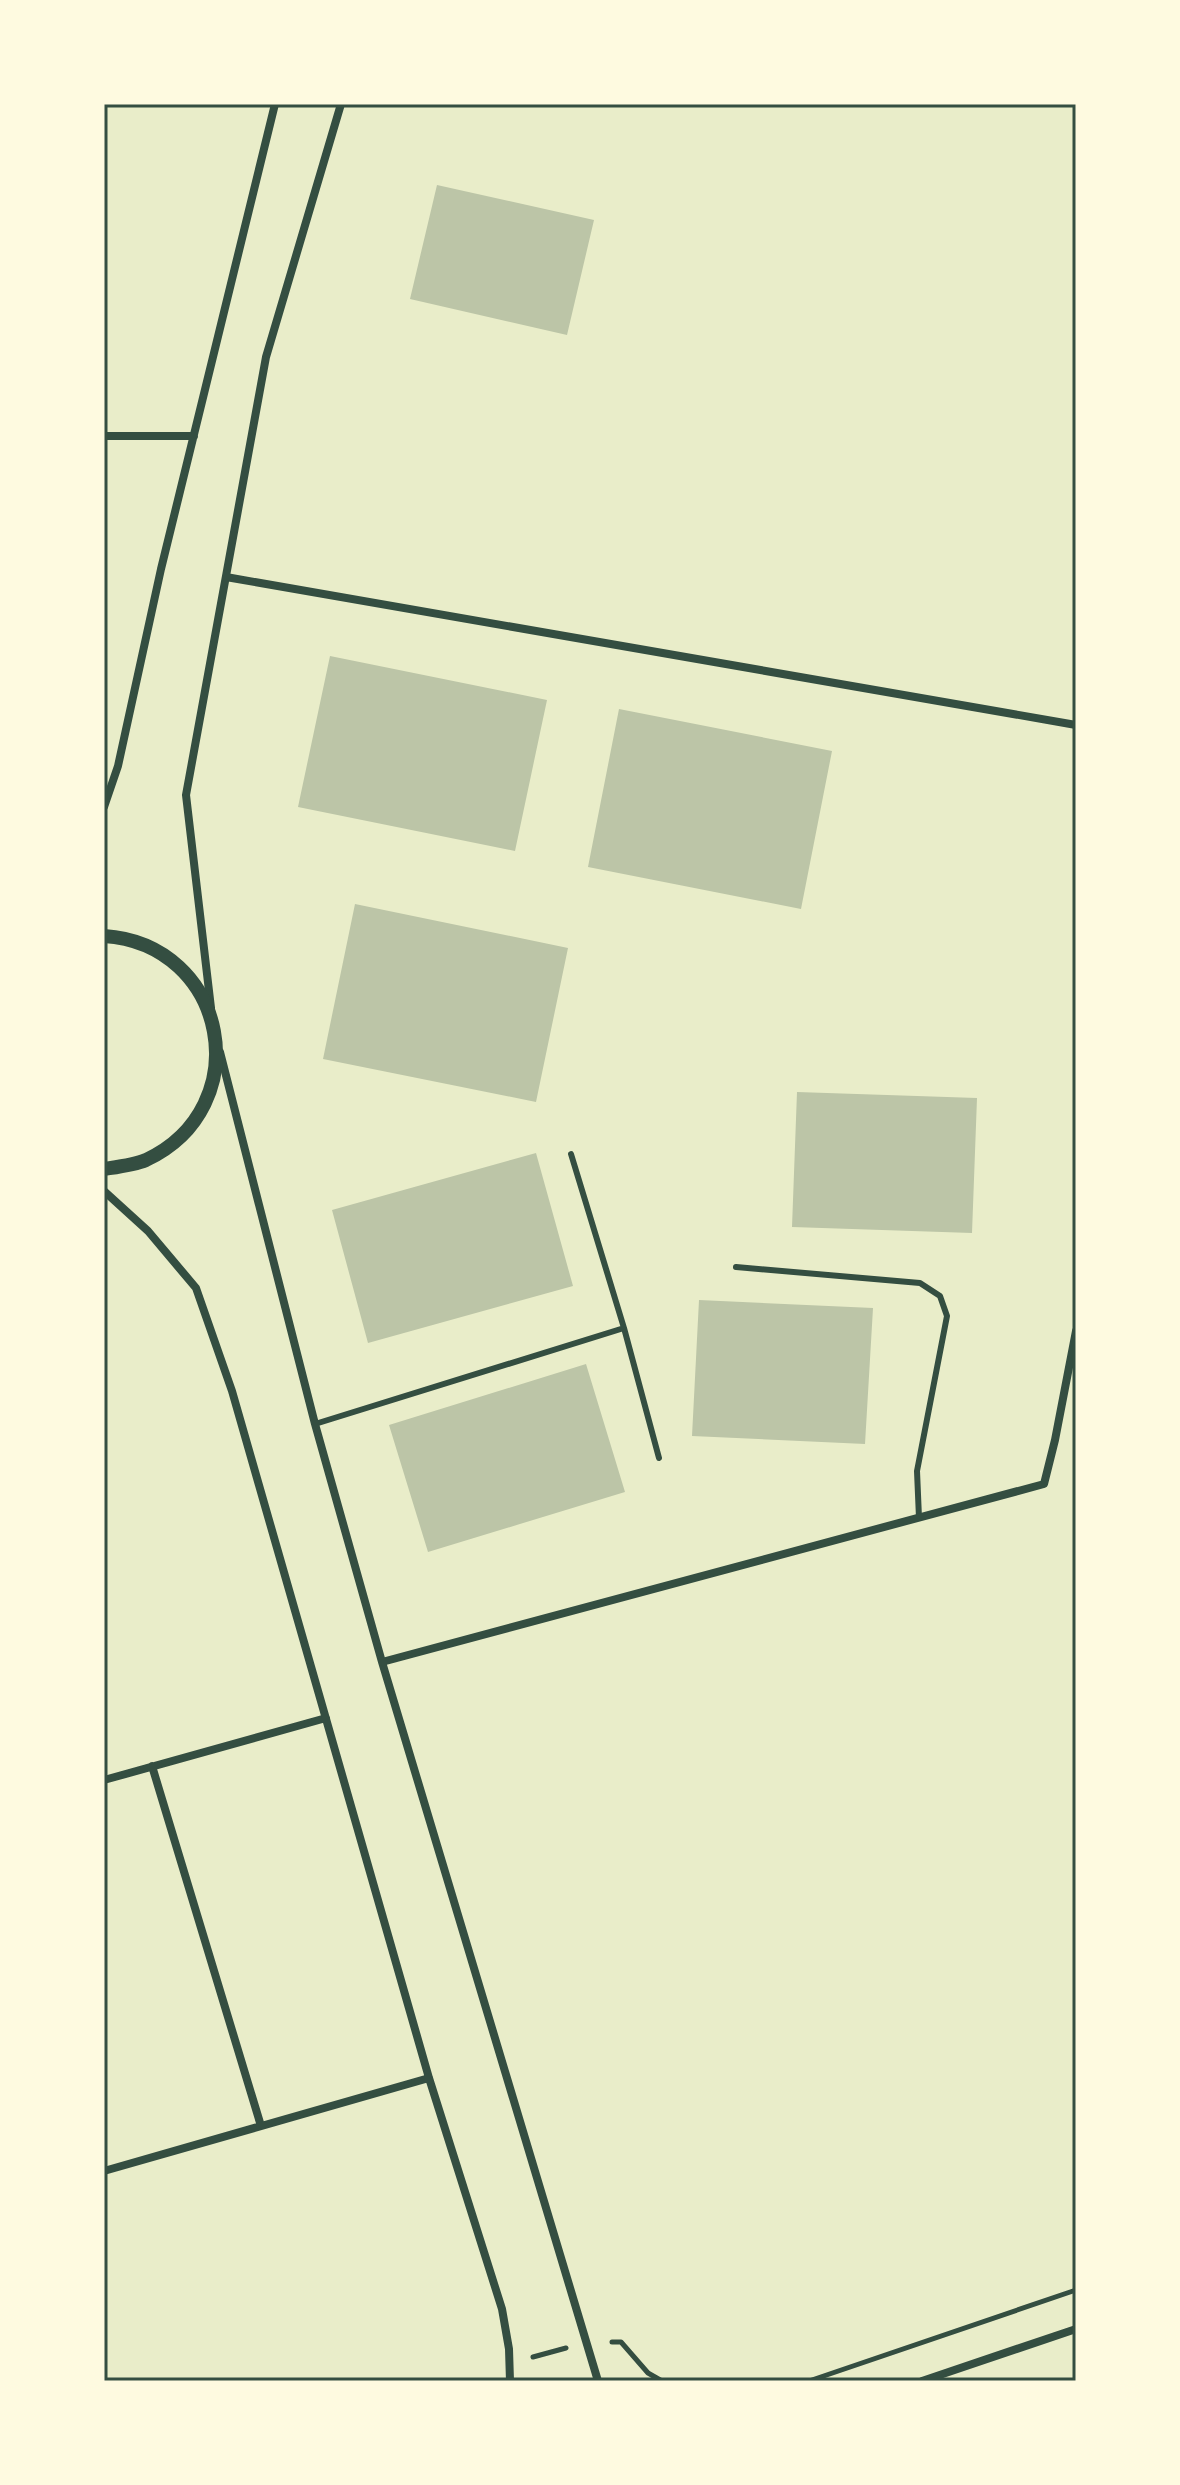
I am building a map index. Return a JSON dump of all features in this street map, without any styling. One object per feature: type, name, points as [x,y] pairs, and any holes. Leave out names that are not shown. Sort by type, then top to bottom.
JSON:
[{"type":"street","points":[[104,807],[118,766],[161,569],[275,104]]},
{"type":"street","points":[[104,1169],[144,1161],[176,1141],[200,1113],[214,1079],[217,1042],[186,795],[266,357],[341,104]]},
{"type":"street","points":[[104,436],[194,436]]},
{"type":"street","points":[[226,577],[1076,725]]},
{"type":"street","points":[[104,936],[126,937],[160,951],[189,975],[208,1006],[315,1424],[382,1662],[598,2381]]},
{"type":"street","points":[[104,1191],[148,1231],[196,1288],[232,1391],[429,2078],[502,2309],[509,2349],[510,2381]]},
{"type":"street","points":[[382,1662],[1044,1484],[1076,1331]]},
{"type":"street","points":[[104,1780],[326,1718]]},
{"type":"street","points":[[152,1766],[261,2126]]},
{"type":"street","points":[[104,2171],[429,2078]]},
{"type":"street","points":[[922,2381],[1076,2329]]},
{"type":"lane","points":[[571,1154],[624,1328],[659,1458]]},
{"type":"lane","points":[[736,1267],[920,1283],[940,1296],[947,1316],[917,1471],[919,1518]]},
{"type":"lane","points":[[315,1424],[624,1328]]},
{"type":"path","points":[[809,2381],[1076,2290]]},
{"type":"building","points":[[437,185],[594,220],[567,335],[410,299]]},
{"type":"building","points":[[330,656],[547,700],[515,851],[298,807]]},
{"type":"building","points":[[619,709],[832,751],[801,909],[588,867]]},
{"type":"building","points":[[355,904],[568,948],[536,1102],[323,1059]]},
{"type":"building","points":[[797,1092],[977,1098],[972,1233],[792,1227]]},
{"type":"building","points":[[536,1153],[573,1286],[368,1343],[332,1210]]},
{"type":"building","points":[[699,1300],[873,1308],[865,1444],[692,1436]]},
{"type":"building","points":[[586,1364],[625,1492],[428,1552],[389,1425]]}]
